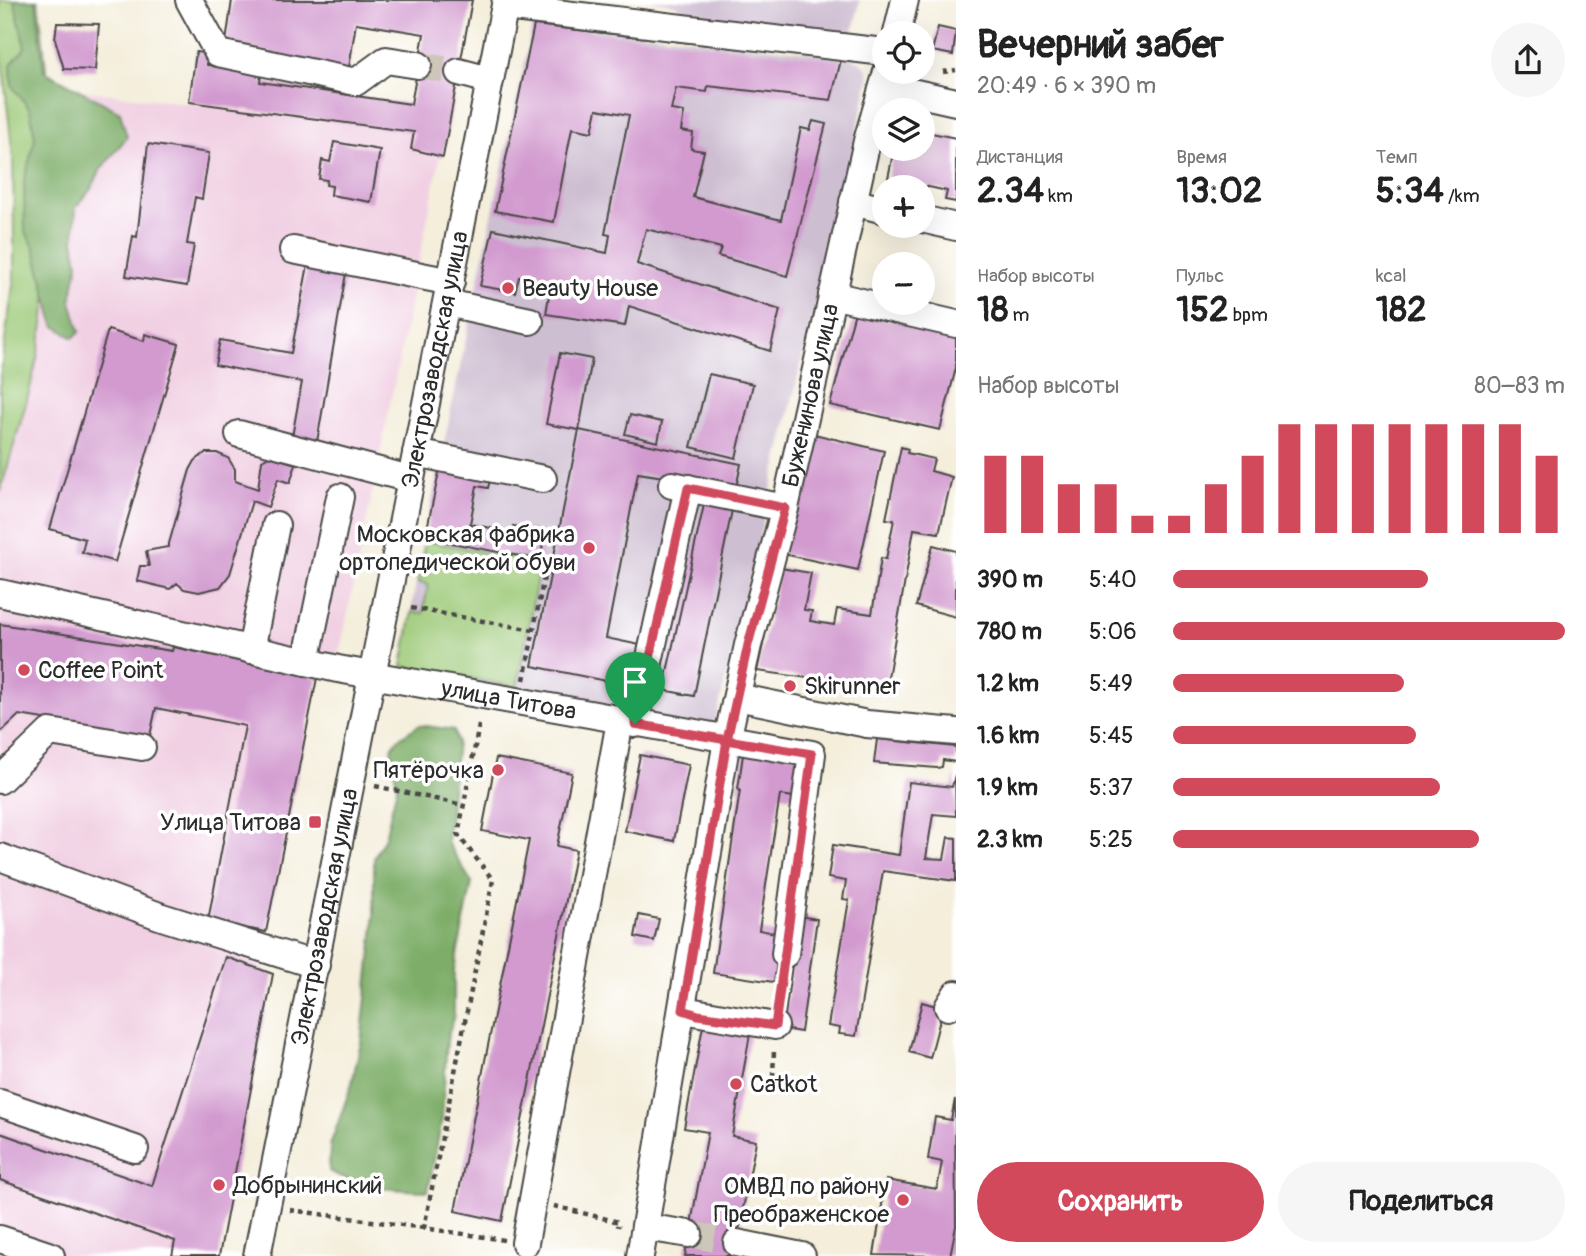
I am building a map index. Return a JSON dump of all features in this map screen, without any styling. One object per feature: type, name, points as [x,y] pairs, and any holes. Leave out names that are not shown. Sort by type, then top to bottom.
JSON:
[{"type":"street","points":[[189,0],[218,53],[356,82],[386,60],[418,65]]},
{"type":"street","points":[[900,21],[905,0]]},
{"type":"street","points":[[505,4],[872,50]]},
{"type":"street","name":"Электрозаводская улица","points":[[257,1256],[505,4]]},
{"type":"street","points":[[459,72],[489,80]]},
{"type":"street","name":"Буженинова улица","points":[[640,1256],[727,740],[785,508],[853,202],[885,84]]},
{"type":"street","points":[[901,84],[956,102]]},
{"type":"street","points":[[853,202],[872,207]]},
{"type":"street","points":[[935,222],[956,227]]},
{"type":"street","points":[[293,250],[449,293],[530,321]]},
{"type":"street","points":[[832,295],[956,324]]},
{"type":"street","points":[[239,435],[410,479]]},
{"type":"street","points":[[416,453],[542,479]]},
{"type":"street","points":[[525,1243],[627,722],[680,487],[785,508]]},
{"type":"street","points":[[306,662],[340,497]]},
{"type":"street","points":[[251,650],[276,526]]},
{"type":"street","name":"улица Титова","points":[[0,593],[371,676],[812,754],[785,954]]},
{"type":"street","points":[[737,697],[867,724],[956,732]]},
{"type":"street","points":[[0,780],[50,732],[142,747]]},
{"type":"street","points":[[0,857],[162,917],[316,965]]},
{"type":"street","points":[[683,1010],[698,1015],[775,1026]]},
{"type":"street","points":[[0,1102],[135,1149]]},
{"type":"street","points":[[645,1227],[689,1234]]},
{"type":"street","points":[[0,1239],[51,1256]]},
{"type":"street","points":[[737,1242],[802,1256]]},
{"type":"path","points":[[519,703],[547,561]]},
{"type":"path","points":[[406,608],[533,630]]},
{"type":"path","points":[[424,1228],[493,880],[458,835],[479,725]]},
{"type":"path","points":[[366,784],[463,805]]},
{"type":"path","points":[[775,1026],[785,954]]},
{"type":"path","points":[[533,1200],[619,1223],[617,1234]]},
{"type":"path","points":[[284,1209],[525,1243]]},
{"type":"shaded area","points":[[649,0],[860,0],[851,41],[676,22],[678,5]]},
{"type":"shaded area","points":[[533,21],[851,57],[863,63],[868,72],[869,80],[713,731],[401,667],[424,538]]},
{"type":"shaded area","points":[[48,86],[414,132],[411,149],[440,157],[339,656],[330,654],[317,678],[260,969],[273,974],[219,1256],[0,1256],[0,493],[39,351],[52,256]]},
{"type":"green space","points":[[0,0],[38,0],[51,131],[52,218],[46,305],[39,349],[0,493],[0,376],[14,278],[14,244],[13,158],[0,41]]},
{"type":"green space","points":[[14,0],[36,0],[44,71],[120,112],[127,137],[101,169],[91,189],[76,207],[74,240],[78,264],[71,301],[80,332],[73,338],[54,325],[34,247],[25,231],[24,182],[35,138],[30,110],[12,86],[11,64],[25,48]]},
{"type":"green space","points":[[425,541],[540,562],[517,687],[402,666],[412,612],[423,613],[428,585],[418,582]]},
{"type":"green space","points":[[419,725],[454,730],[457,742],[447,842],[472,883],[454,970],[454,1015],[447,1040],[442,1119],[428,1191],[377,1187],[329,1171],[330,1146],[352,1083],[361,1042],[374,925],[374,858],[385,837],[397,787],[391,749],[398,739]]},
{"type":"building","points":[[232,0],[472,0],[443,157],[411,149],[414,132],[189,102],[196,52],[208,54],[207,65],[261,74],[260,82],[411,104],[424,34],[356,23],[348,74],[226,42]]},
{"type":"building","points":[[57,23],[99,24],[95,70],[64,69],[55,39]]},
{"type":"building","points":[[534,25],[841,60],[831,100],[708,86],[707,92],[676,88],[671,110],[684,112],[681,131],[693,133],[691,149],[704,151],[693,197],[781,220],[801,128],[810,130],[813,121],[826,124],[787,276],[718,256],[721,248],[646,229],[637,264],[780,310],[770,351],[629,306],[625,326],[546,314],[551,283],[519,277],[515,292],[480,286],[493,229],[607,253],[610,235],[605,234],[629,115],[597,109],[592,132],[572,128],[554,222],[495,211]]},
{"type":"building","points":[[938,27],[956,31],[953,55],[935,52]]},
{"type":"building","points":[[935,134],[956,138],[956,202],[945,200],[947,191],[935,188],[935,175],[889,175],[892,161],[935,161]]},
{"type":"building","points":[[334,142],[380,150],[371,202],[331,195],[332,186],[326,185],[327,180],[319,179],[322,160],[330,162]]},
{"type":"building","points":[[148,144],[209,153],[202,199],[195,197],[187,244],[194,245],[187,286],[126,276],[133,236],[137,237]]},
{"type":"building","points":[[308,265],[346,273],[317,442],[292,437],[302,382],[215,365],[220,340],[291,353]]},
{"type":"building","points":[[855,312],[956,335],[956,368],[940,430],[830,405]]},
{"type":"building","points":[[108,330],[144,341],[145,334],[179,344],[115,562],[82,552],[85,539],[50,529]]},
{"type":"building","points":[[560,353],[592,359],[579,430],[546,424]]},
{"type":"building","points":[[709,374],[753,384],[736,458],[691,447]]},
{"type":"building","points":[[630,415],[662,422],[658,442],[625,434]]},
{"type":"building","name":"Московская фабрика ортопедической обуви","points":[[579,430],[741,464],[736,488],[665,473],[664,477],[638,473],[606,638],[640,645],[631,686],[532,666]]},
{"type":"building","points":[[810,433],[884,451],[858,570],[783,554]]},
{"type":"building","points":[[901,447],[908,449],[907,453],[934,459],[931,471],[952,477],[939,533],[914,529],[886,689],[757,671],[780,568],[811,573],[804,610],[812,611],[810,621],[834,625],[837,609],[872,614],[881,558],[886,559],[894,520],[886,519]]},
{"type":"building","points":[[205,453],[217,453],[228,458],[235,469],[235,481],[258,489],[262,460],[269,456],[296,464],[290,483],[278,479],[268,507],[252,501],[230,574],[220,587],[199,592],[184,589],[177,583],[170,589],[137,581],[140,566],[149,566],[146,551],[168,547],[190,470],[195,461]]},
{"type":"building","points":[[441,463],[491,475],[488,488],[477,486],[470,524],[511,532],[513,526],[545,532],[540,560],[425,538]]},
{"type":"building","points":[[705,500],[733,505],[694,696],[663,690]]},
{"type":"building","points":[[933,545],[956,551],[956,617],[916,606]]},
{"type":"building","points":[[0,624],[172,651],[173,647],[317,678],[266,932],[208,921],[245,726],[156,708],[150,736],[19,715],[0,733]]},
{"type":"building","points":[[877,739],[956,747],[956,762],[943,760],[942,767],[937,768],[874,763]]},
{"type":"building","points":[[744,748],[807,757],[801,798],[780,795],[759,930],[781,934],[774,982],[713,973]]},
{"type":"building","points":[[640,755],[689,765],[674,841],[625,831]]},
{"type":"building","points":[[496,758],[572,773],[557,846],[576,850],[502,1221],[455,1211],[529,840],[482,831]]},
{"type":"building","points":[[955,775],[956,816],[933,814],[926,858],[944,859],[948,837],[956,838],[956,881],[883,871],[856,1036],[839,1034],[840,1028],[828,1026],[849,900],[843,899],[846,881],[828,878],[833,845],[899,855],[909,782],[952,787]]},
{"type":"building","points":[[639,915],[659,919],[654,941],[635,937]]},
{"type":"building","points":[[799,916],[817,919],[801,1032],[783,1029]]},
{"type":"building","points":[[226,957],[273,974],[219,1256],[172,1256],[175,1241],[0,1180],[0,1133],[152,1186]]},
{"type":"building","points":[[922,1002],[943,1008],[930,1058],[909,1052]]},
{"type":"building","points":[[703,1026],[750,1034],[732,1136],[756,1141],[734,1256],[685,1256],[708,1132],[684,1128]]},
{"type":"building","points":[[955,1099],[956,1226],[950,1256],[874,1255],[886,1180],[937,1189],[942,1162],[928,1159],[935,1117],[951,1120]]},
{"type":"tunnel","points":[[418,65],[459,72]]},
{"type":"tunnel","points":[[689,1234],[737,1243]]},
{"type":"place","name":"Beauty House","points":[[508,288]]},
{"type":"place","name":"Московская фабрика ортопедической обуви","points":[[589,548]]},
{"type":"place","name":"Coffee Point","points":[[24,670]]},
{"type":"place","name":"Skirunner","points":[[790,686]]},
{"type":"place","name":"Пятёрочка","points":[[498,770]]},
{"type":"place","name":"Улица Титова","points":[[315,822]]},
{"type":"place","name":"Catkot","points":[[736,1084]]},
{"type":"place","name":"Добрынинский","points":[[219,1185]]},
{"type":"place","name":"ОМВД по району Преображенское","points":[[903,1200]]},
{"type":"route","points":[[635,724],[688,488],[785,508],[748,645],[727,740],[812,754],[775,1026],[698,1015],[683,1010],[727,740],[635,724]]}]
